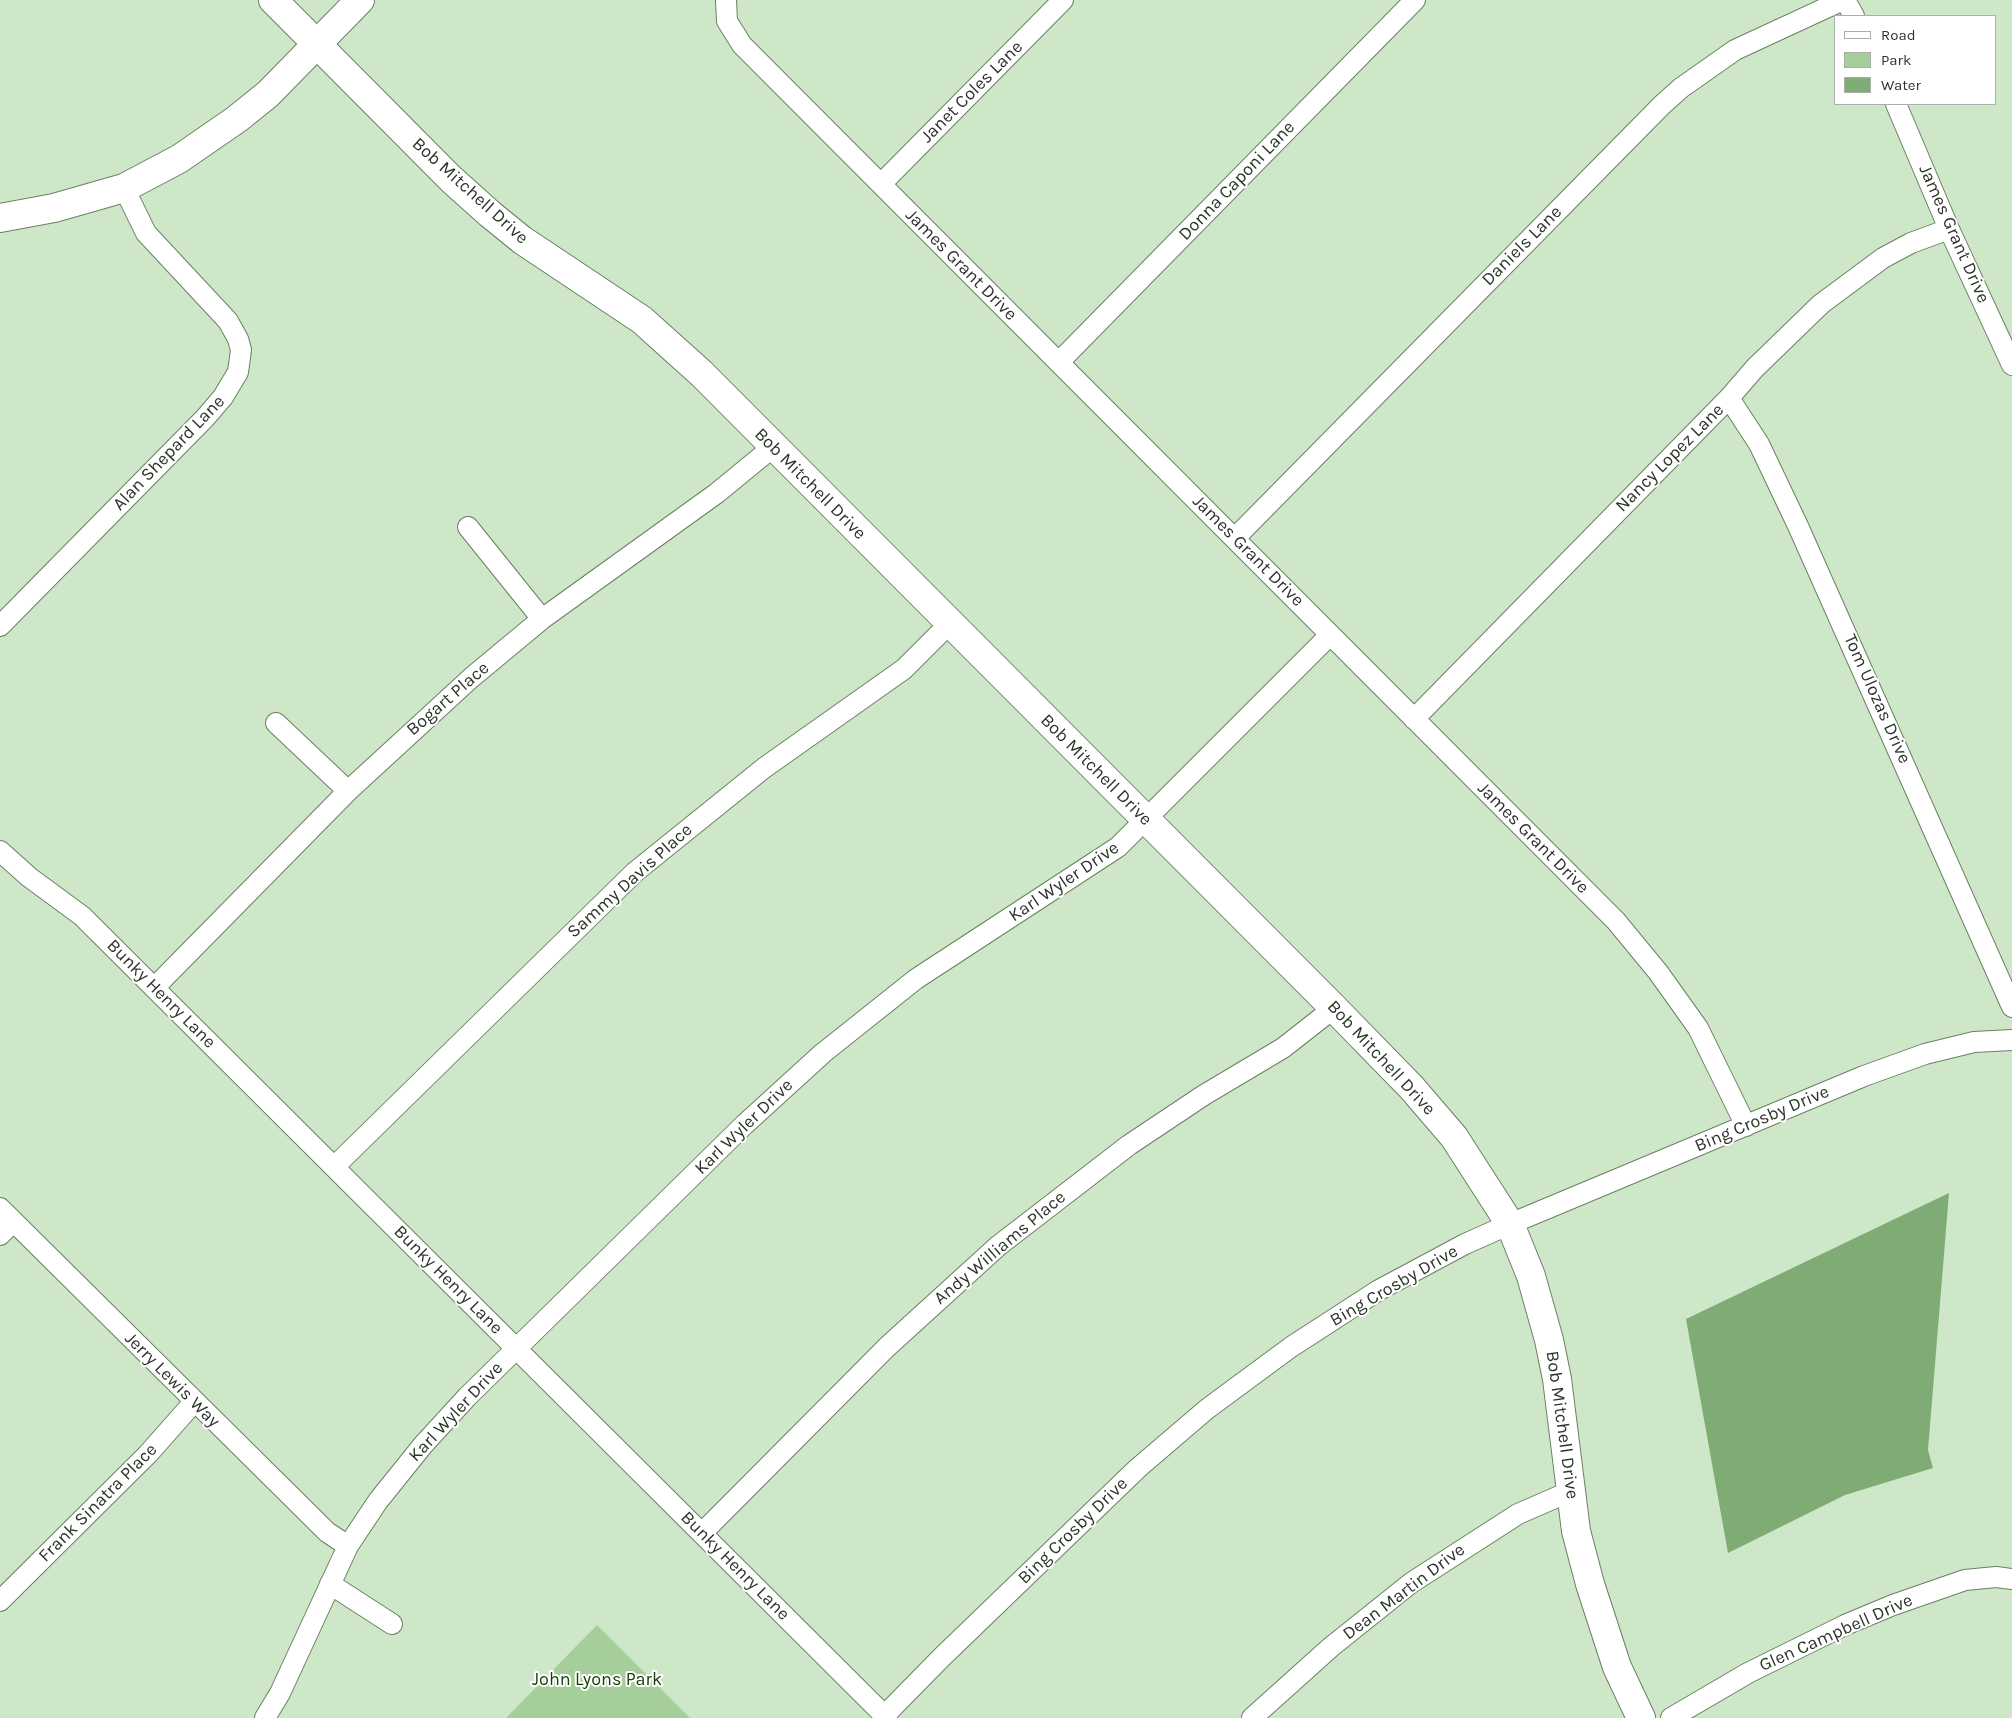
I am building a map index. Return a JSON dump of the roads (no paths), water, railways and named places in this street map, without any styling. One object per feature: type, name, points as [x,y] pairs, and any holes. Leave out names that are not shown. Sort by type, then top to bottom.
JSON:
[{"type":"street","name":"Bob Mitchell Drive","points":[[273,0],[451,179],[490,214],[522,240],[642,320],[702,374],[949,624],[1334,1008],[1412,1088],[1454,1138],[1510,1224],[1530,1276],[1550,1340],[1557,1379],[1576,1531],[1590,1584],[1617,1667],[1641,1718]]},
{"type":"street","points":[[0,218],[54,208],[124,188],[179,159],[237,120],[268,94],[360,0]]},
{"type":"street","name":"James Grant Drive","points":[[726,0],[727,22],[742,45],[1616,921],[1658,972],[1698,1028],[1746,1126]]},
{"type":"street","name":"Janet Coles Lane","points":[[881,184],[1063,0]]},
{"type":"street","name":"Donna Caponi Lane","points":[[1059,362],[1415,0]]},
{"type":"street","points":[[1844,0],[1853,15]]},
{"type":"street","name":"Daniels Lane","points":[[1235,538],[1662,105],[1681,88],[1735,50],[1844,0]]},
{"type":"street","name":"James Grant Drive","points":[[1896,105],[1949,229],[2012,365]]},
{"type":"street","name":"Alan Shepard Lane","points":[[0,626],[205,418],[223,397],[238,372],[241,350],[238,339],[228,321],[146,233],[124,188]]},
{"type":"street","name":"Nancy Lopez Lane","points":[[1414,719],[1646,480],[1729,398],[1755,368],[1821,304],[1866,269],[1912,243],[1949,229]]},
{"type":"street","name":"Tom Ulozas Drive","points":[[1729,398],[1759,444],[1798,526],[2012,1007]]},
{"type":"street","name":"Bogart Place","points":[[155,987],[348,792],[470,678],[542,619],[718,493],[773,447]]},
{"type":"street","points":[[468,527],[542,619]]},
{"type":"street","name":"Sammy Davis Place","points":[[335,1166],[635,872],[764,768],[904,669],[949,624]]},
{"type":"street","name":"Karl Wyler Drive","points":[[265,1718],[280,1693],[348,1546],[378,1501],[423,1445],[517,1348],[547,1321],[744,1124],[823,1053],[916,979],[1118,847],[1330,635]]},
{"type":"street","points":[[276,723],[348,792]]},
{"type":"street","name":"Bunky Henry Lane","points":[[0,851],[29,877],[82,916],[155,987],[886,1717]]},
{"type":"street","name":"Andy Williams Place","points":[[702,1533],[887,1348],[998,1246],[1129,1145],[1283,1048],[1334,1008]]},
{"type":"street","name":"Bing Crosby Drive","points":[[886,1717],[942,1657],[1138,1468],[1207,1409],[1291,1347],[1379,1290],[1465,1244],[1510,1224],[1864,1076],[1925,1054],[1974,1042],[2012,1040]]},
{"type":"street","name":"Jerry Lewis Way","points":[[4,1222],[194,1402],[327,1532],[348,1546]]},
{"type":"street","name":"Frank Sinatra Place","points":[[0,1602],[148,1454],[194,1402]]},
{"type":"street","name":"Dean Martin Drive","points":[[1252,1718],[1331,1647],[1411,1583],[1518,1514],[1571,1491]]},
{"type":"street","name":"Glen Campbell Drive","points":[[1670,1718],[1748,1673],[1845,1625],[1893,1605],[1964,1580],[1996,1577],[2012,1579]]},
{"type":"street","points":[[330,1584],[392,1624]]},
{"type":"water","points":[[1949,1193],[1928,1450],[1933,1468],[1845,1495],[1728,1553],[1686,1319]]},
{"type":"park label","name":"John Lyons Park","points":[[597,1680]]}]
